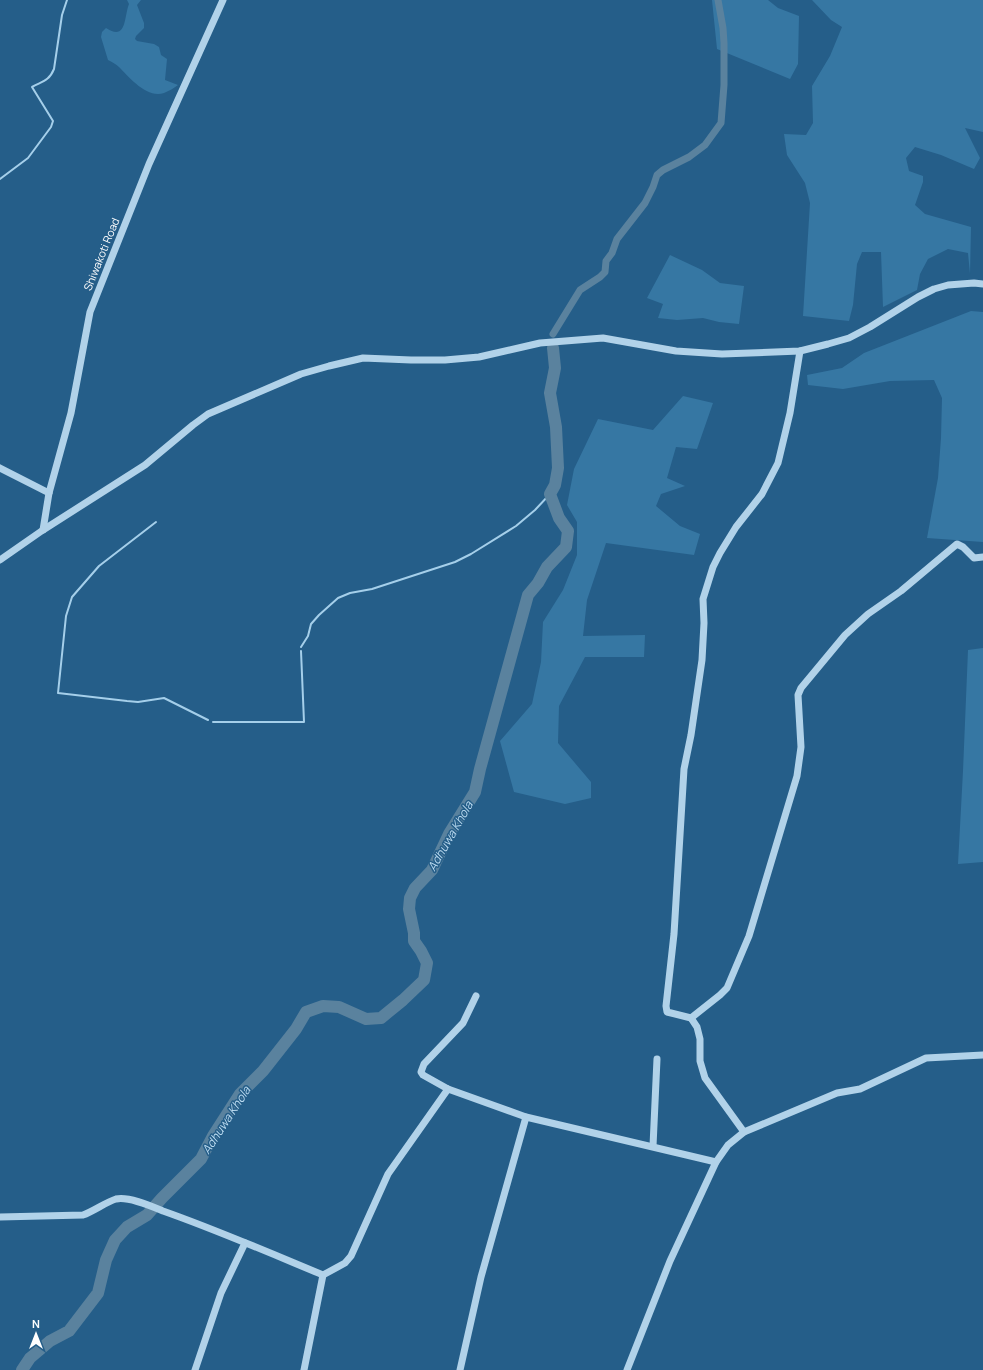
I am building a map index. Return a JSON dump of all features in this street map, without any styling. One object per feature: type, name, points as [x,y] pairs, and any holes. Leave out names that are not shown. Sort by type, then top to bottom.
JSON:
[{"type":"street","name":"Shiwakoti Road","points":[[43,530],[49,493],[71,413],[90,312],[149,164],[223,0]]},
{"type":"street","points":[[0,560],[43,530],[145,465],[208,414],[301,374],[329,366],[363,358],[445,360],[479,357],[540,343],[603,338],[676,351],[722,354],[753,354],[800,351],[849,338],[934,289],[948,285],[974,282],[983,284]]},
{"type":"street","points":[[744,1132],[705,1078],[700,1061],[697,1027],[691,1018],[667,1012],[666,1006],[674,934],[684,769],[691,734],[702,660],[704,623],[703,598],[708,579],[716,560],[736,527],[762,494],[778,463],[790,413],[800,351]]},
{"type":"street","points":[[0,468],[49,493]]},
{"type":"street","points":[[691,1018],[720,995],[726,988],[749,936],[797,776],[801,748],[798,695],[801,688],[845,635],[868,614],[901,591],[957,544],[963,547],[974,558],[983,557]]},
{"type":"street","points":[[476,996],[463,1022],[424,1064],[421,1072],[423,1076],[448,1089],[526,1116],[716,1162]]},
{"type":"street","points":[[627,1370],[670,1261],[716,1162],[728,1146],[744,1132],[837,1093],[860,1089],[926,1058],[983,1055]]},
{"type":"street","points":[[653,1146],[657,1060]]},
{"type":"street","points":[[304,1370],[323,1275],[345,1262],[351,1256],[388,1174],[448,1089]]},
{"type":"street","points":[[460,1370],[481,1277],[526,1116]]},
{"type":"street","points":[[0,1217],[83,1214],[91,1212],[116,1199],[125,1199],[148,1205],[207,1226],[323,1275]]},
{"type":"street","points":[[195,1370],[209,1332],[214,1310],[245,1243]]},
{"type":"shaded area","points":[[127,0],[141,0],[137,5],[144,23],[144,28],[135,39],[137,41],[154,44],[159,47],[161,55],[167,59],[165,80],[178,85],[164,93],[151,93],[145,90],[133,81],[118,66],[108,60],[101,37],[102,32],[106,28],[118,32],[121,30],[124,26],[129,4]]},
{"type":"shaded area","points":[[712,0],[768,0],[778,8],[799,16],[798,64],[790,79],[717,49]]},
{"type":"shaded area","points":[[812,0],[983,0],[983,132],[965,128],[980,158],[974,169],[941,155],[915,147],[906,158],[909,171],[923,176],[923,182],[915,205],[925,214],[971,227],[970,274],[968,253],[948,249],[928,259],[920,274],[917,290],[883,307],[881,252],[862,252],[857,264],[853,305],[849,321],[803,316],[810,203],[805,183],[787,155],[784,134],[806,135],[813,123],[812,86],[830,56],[842,27],[831,20]]},
{"type":"shaded area","points":[[670,255],[702,270],[720,283],[744,286],[739,324],[719,322],[703,318],[677,320],[658,318],[663,304],[647,298]]},
{"type":"shaded area","points":[[971,311],[983,312],[983,542],[927,538],[938,478],[941,438],[942,398],[934,380],[890,381],[843,389],[808,385],[807,375],[842,368],[864,353]]},
{"type":"shaded area","points":[[683,396],[713,403],[697,449],[676,447],[667,478],[685,486],[661,494],[656,506],[680,526],[700,534],[694,555],[606,543],[587,600],[583,636],[645,635],[644,657],[585,657],[559,706],[558,743],[591,782],[591,798],[565,804],[514,792],[500,741],[532,704],[541,662],[543,622],[563,590],[577,555],[577,522],[567,505],[574,469],[598,419],[653,430]]},
{"type":"shaded area","points":[[983,648],[983,862],[958,864],[968,650]]},
{"type":"waterway","points":[[0,179],[28,158],[51,127],[53,121],[32,87],[48,78],[54,69],[62,15],[67,0]]},
{"type":"waterway","points":[[553,334],[580,290],[605,272],[606,261],[612,253],[617,239],[645,203],[657,175],[663,170],[689,157],[705,145],[721,123],[724,85],[724,43],[718,0]]},
{"type":"waterway","name":"Adhuwa Khola","points":[[22,1370],[30,1358],[50,1341],[69,1331],[98,1293],[106,1260],[115,1240],[127,1227],[147,1215],[201,1159],[213,1136],[240,1094],[263,1071],[296,1029],[306,1012],[323,1006],[339,1007],[366,1019],[381,1018],[424,980],[427,963],[414,941],[414,933],[409,909],[410,898],[415,888],[432,870],[449,834],[475,792],[528,595],[538,583],[547,567],[566,547],[568,531],[559,518],[550,494],[555,485],[558,468],[556,427],[550,393],[555,368],[553,348]]},
{"type":"waterway","points":[[301,647],[308,636],[311,624],[338,598],[350,593],[372,589],[455,562],[471,554],[516,526],[535,510],[550,494]]},
{"type":"waterway","points":[[156,522],[99,566],[72,597],[66,616],[58,693],[138,702],[164,698],[208,720]]},
{"type":"waterway","points":[[213,722],[304,722],[301,651]]}]
